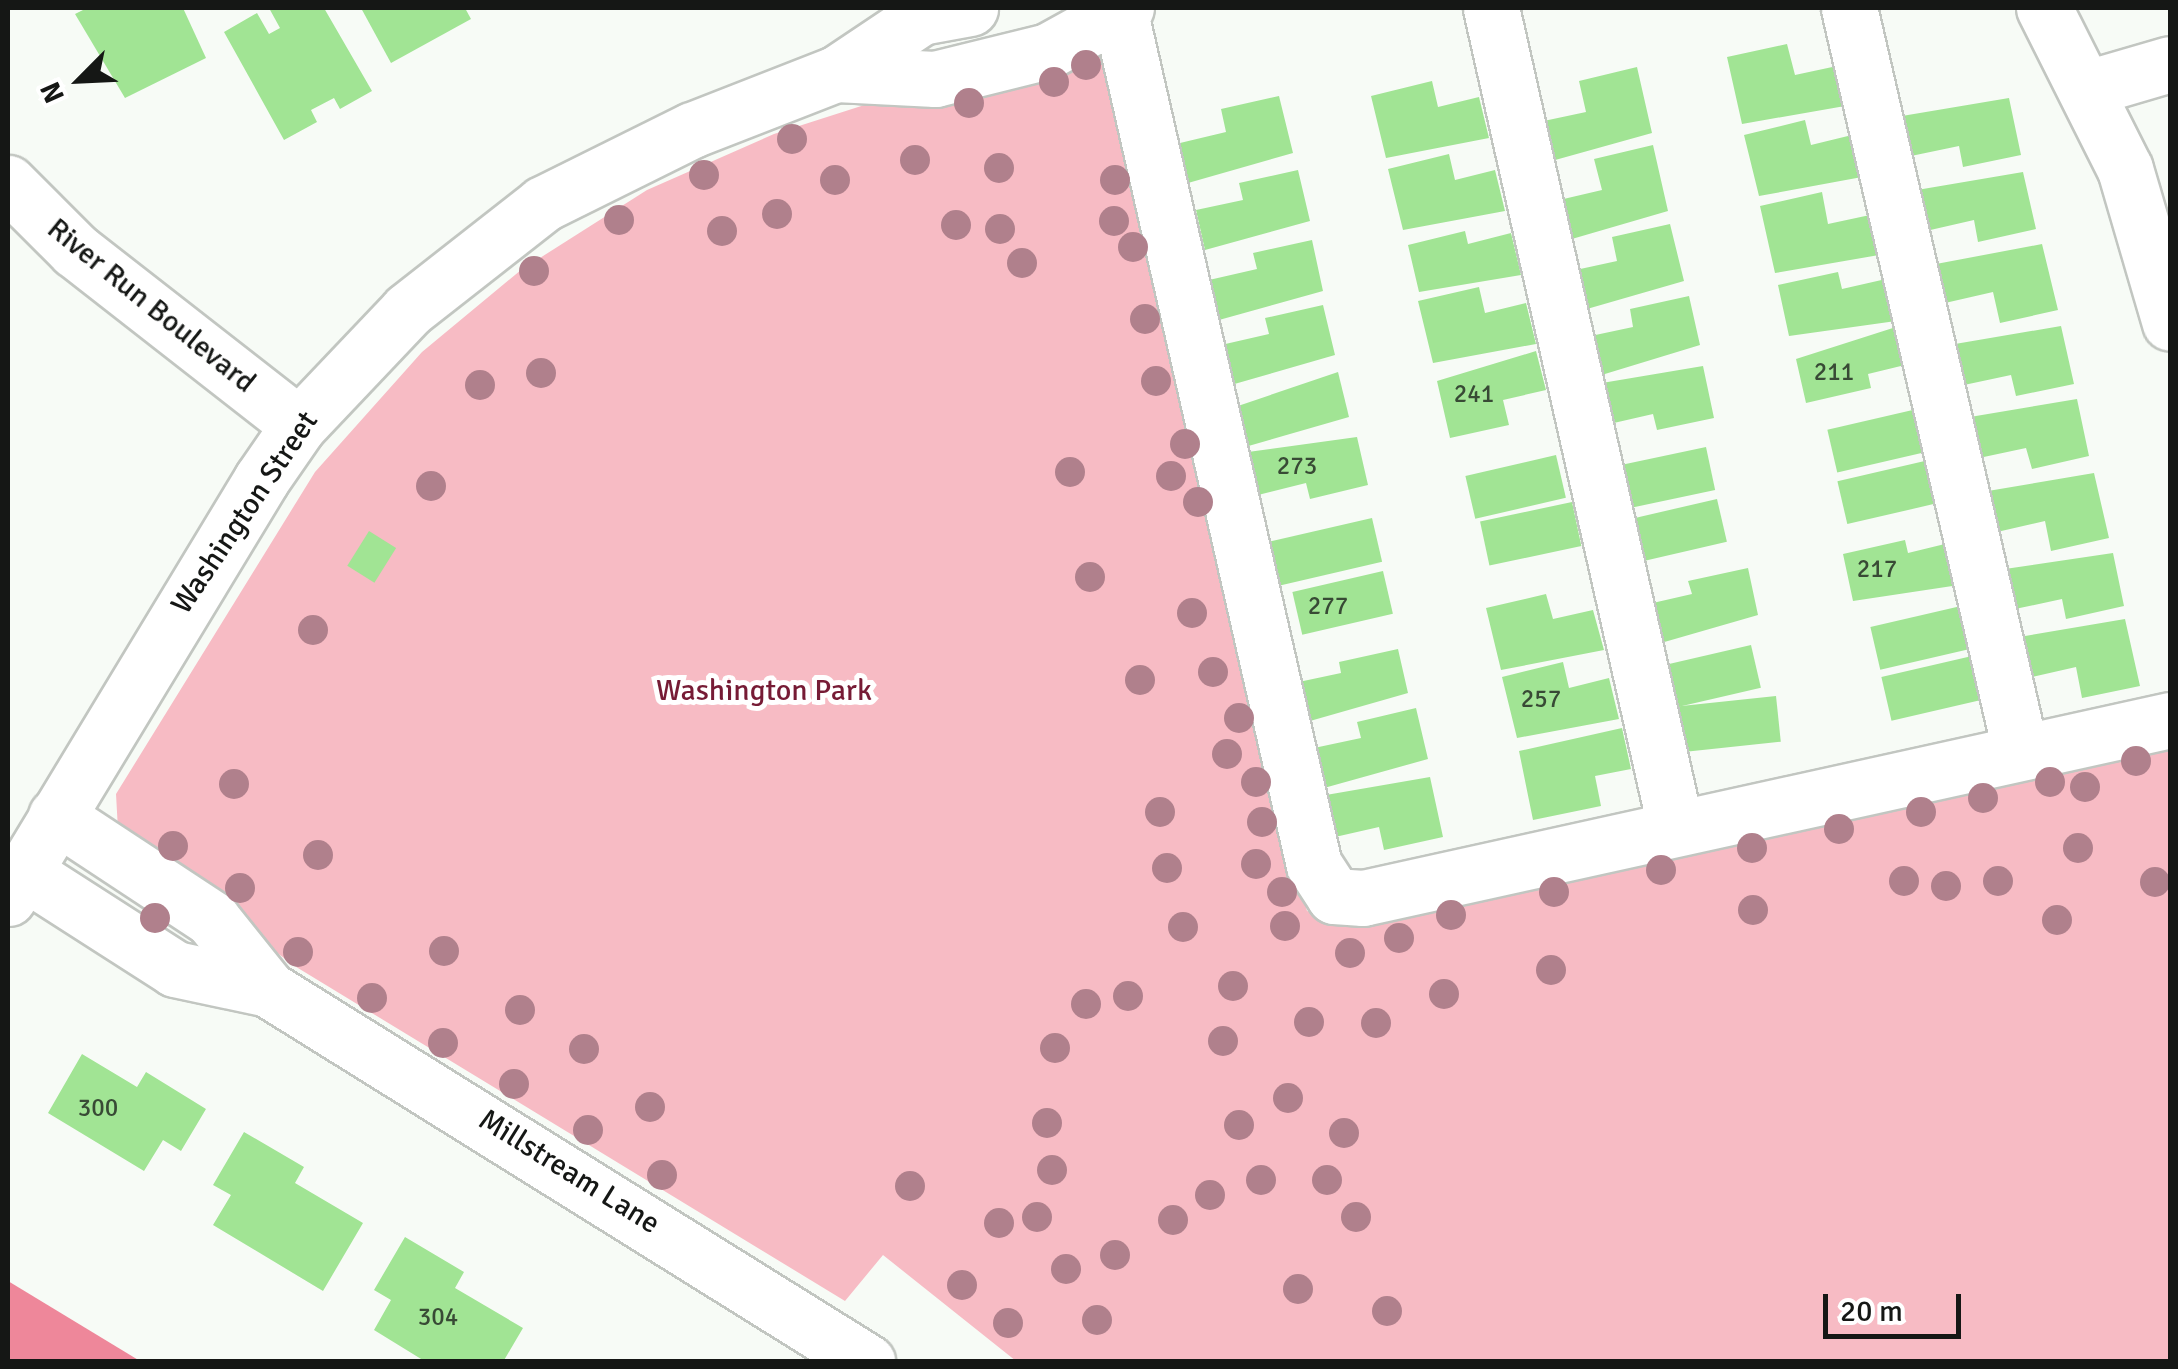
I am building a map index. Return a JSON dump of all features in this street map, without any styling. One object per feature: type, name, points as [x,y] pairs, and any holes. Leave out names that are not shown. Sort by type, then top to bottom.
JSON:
[{"type":"street","name":"Washington Street","points":[[16,885],[299,425],[408,310],[543,204],[692,130],[836,74],[921,17],[970,8]]},
{"type":"street","name":"Washington Street","points":[[836,74],[935,79],[1048,50],[1118,8]]},
{"type":"street","points":[[1118,8],[1322,885],[1334,896],[1363,898],[2020,749],[2170,720]]},
{"type":"street","points":[[1491,8],[1675,826]]},
{"type":"street","points":[[1848,8],[2020,749]]},
{"type":"street","points":[[2044,8],[2088,88],[2125,169],[2170,323]]},
{"type":"street","points":[[2088,88],[2170,64]]},
{"type":"street","name":"River Run Boulevard","points":[[8,182],[75,250],[299,425]]},
{"type":"street","name":"Millstream Lane","points":[[56,816],[212,919],[268,989]]},
{"type":"street","name":"Millstream Lane","points":[[16,885],[175,968],[268,989],[867,1362]]},
{"type":"green space","name":"Washington Park","points":[[1101,51],[1307,911],[1353,923],[2170,741],[2170,1361],[1016,1361],[883,1255],[845,1301],[293,965],[118,830],[116,794],[315,472],[422,352],[521,270],[647,190],[774,134],[880,100]]},
{"type":"shaded area","points":[[8,1281],[140,1361],[8,1361]]},
{"type":"building","points":[[87,8],[183,8],[206,58],[125,98],[75,14]]},
{"type":"building","points":[[269,8],[324,8],[372,91],[340,109],[334,98],[311,110],[317,122],[284,140],[224,32],[257,13],[269,34],[280,28]]},
{"type":"building","points":[[361,8],[465,8],[471,19],[391,63]]},
{"type":"building","points":[[1787,44],[1795,75],[1837,66],[1845,106],[1742,124],[1727,57]]},
{"type":"building","points":[[1637,67],[1652,133],[1548,162],[1539,122],[1586,112],[1579,81]]},
{"type":"building","points":[[1432,81],[1438,107],[1479,97],[1489,138],[1386,158],[1371,96]]},
{"type":"building","points":[[1279,96],[1293,153],[1188,183],[1180,143],[1226,132],[1221,109]]},
{"type":"building","points":[[2009,98],[2021,155],[1963,167],[1959,146],[1911,156],[1902,116]]},
{"type":"building","points":[[1805,120],[1811,145],[1852,135],[1862,177],[1759,196],[1744,135]]},
{"type":"building","points":[[1653,145],[1668,211],[1565,241],[1555,201],[1602,190],[1594,159]]},
{"type":"building","points":[[1449,154],[1455,180],[1495,170],[1505,211],[1403,230],[1388,169]]},
{"type":"building","points":[[1298,170],[1310,221],[1205,250],[1196,210],[1243,200],[1239,183]]},
{"type":"building","points":[[2023,172],[2036,229],[1978,242],[1974,220],[1926,231],[1917,190]]},
{"type":"building","points":[[1822,192],[1828,224],[1870,215],[1879,255],[1775,273],[1760,206]]},
{"type":"building","points":[[1670,224],[1684,281],[1580,311],[1571,271],[1617,261],[1612,237]]},
{"type":"building","points":[[1465,231],[1468,244],[1511,233],[1521,275],[1419,292],[1408,245]]},
{"type":"building","points":[[1312,240],[1323,291],[1219,320],[1209,280],[1257,269],[1253,253]]},
{"type":"building","points":[[2042,244],[2058,310],[2000,323],[1993,292],[1945,303],[1936,264]]},
{"type":"building","points":[[1838,272],[1842,289],[1886,279],[1896,321],[1789,336],[1778,285]]},
{"type":"building","points":[[1479,287],[1485,313],[1526,303],[1536,344],[1433,363],[1418,301]]},
{"type":"building","points":[[1689,296],[1700,345],[1595,377],[1586,337],[1633,327],[1630,309]]},
{"type":"building","points":[[1323,305],[1335,355],[1231,385],[1221,345],[1269,334],[1265,318]]},
{"type":"building","points":[[2061,326],[2074,384],[2016,396],[2011,375],[1964,385],[1955,344]]},
{"type":"building","points":[[1896,327],[1905,365],[1868,374],[1871,388],[1806,403],[1796,359]]},
{"type":"building","points":[[1536,351],[1546,390],[1503,400],[1509,425],[1450,438],[1437,381]]},
{"type":"building","points":[[1703,366],[1714,418],[1657,430],[1653,414],[1605,425],[1596,384]]},
{"type":"building","points":[[1338,372],[1349,417],[1245,447],[1235,407]]},
{"type":"building","points":[[2077,399],[2089,456],[2032,469],[2026,448],[1979,458],[1970,417]]},
{"type":"building","points":[[1917,409],[1927,452],[1837,473],[1827,430]]},
{"type":"building","points":[[1357,437],[1368,485],[1310,499],[1306,483],[1258,495],[1248,452]]},
{"type":"building","points":[[1706,447],[1715,490],[1624,509],[1615,466]]},
{"type":"building","points":[[1556,455],[1566,498],[1475,519],[1465,476]]},
{"type":"building","points":[[1929,460],[1939,503],[1847,524],[1837,481]]},
{"type":"building","points":[[2094,473],[2109,538],[2051,551],[2045,521],[1997,532],[1988,491]]},
{"type":"building","points":[[1717,499],[1727,542],[1636,563],[1626,520]]},
{"type":"building","points":[[1572,502],[1581,546],[1489,566],[1480,522]]},
{"type":"building","points":[[1372,518],[1382,562],[1278,586],[1268,542]]},
{"type":"building","points":[[369,531],[396,548],[374,583],[347,566]]},
{"type":"building","points":[[1905,540],[1908,553],[1949,543],[1959,585],[1853,601],[1843,554]]},
{"type":"building","points":[[2113,553],[2124,606],[2066,619],[2062,599],[2015,609],[2005,569]]},
{"type":"building","points":[[1748,568],[1758,615],[1654,645],[1644,605],[1692,594],[1688,581]]},
{"type":"building","points":[[1383,571],[1393,614],[1302,635],[1292,592]]},
{"type":"building","points":[[1546,594],[1553,619],[1593,610],[1604,650],[1501,670],[1486,608]]},
{"type":"building","points":[[1961,606],[1971,649],[1880,670],[1870,627]]},
{"type":"building","points":[[2125,619],[2140,686],[2082,698],[2076,667],[2028,678],[2019,637]]},
{"type":"building","points":[[1751,645],[1761,688],[1670,709],[1660,666]]},
{"type":"building","points":[[1398,649],[1408,693],[1303,723],[1294,683],[1341,673],[1339,662]]},
{"type":"building","points":[[1972,656],[1982,700],[1892,721],[1881,677]]},
{"type":"building","points":[[1563,662],[1569,688],[1609,678],[1619,719],[1517,738],[1502,677]]},
{"type":"building","points":[[1776,696],[1781,742],[1681,752],[1677,706]]},
{"type":"building","points":[[1416,708],[1428,759],[1324,788],[1314,748],[1361,738],[1357,722]]},
{"type":"building","points":[[1622,728],[1631,769],[1595,776],[1601,806],[1533,820],[1519,751]]},
{"type":"building","points":[[1430,777],[1443,837],[1384,850],[1379,827],[1335,837],[1326,795]]},
{"type":"building","points":[[82,1054],[137,1087],[146,1072],[206,1109],[181,1151],[163,1140],[144,1171],[48,1113]]},
{"type":"building","points":[[244,1132],[304,1167],[295,1183],[363,1223],[323,1291],[213,1225],[231,1195],[213,1185]]},
{"type":"building","points":[[405,1237],[464,1272],[455,1288],[523,1328],[503,1362],[426,1362],[374,1330],[391,1300],[374,1290]]}]
